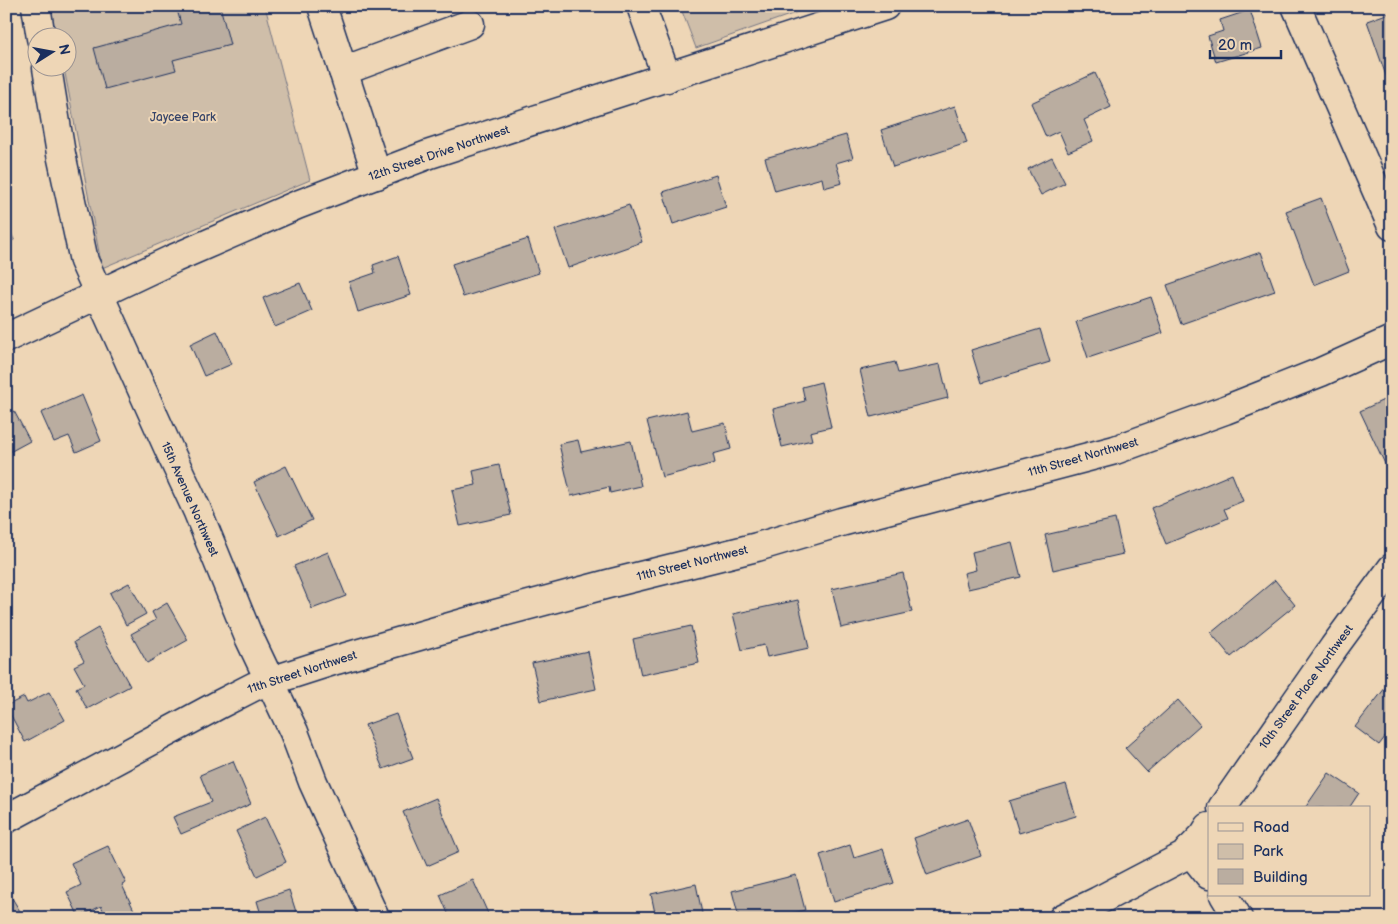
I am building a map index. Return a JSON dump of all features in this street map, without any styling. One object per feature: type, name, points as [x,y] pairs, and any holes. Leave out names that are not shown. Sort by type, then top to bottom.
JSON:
[{"type":"street","points":[[36,6],[40,28]]},
{"type":"street","points":[[322,6],[377,175]]},
{"type":"street","points":[[642,6],[666,78]]},
{"type":"street","name":"12th Street Drive Northwest","points":[[6,338],[175,258],[297,205],[430,154],[885,6]]},
{"type":"street","points":[[1296,6],[1392,226]]},
{"type":"street","points":[[343,71],[470,24]]},
{"type":"street","name":"15th Avenue Northwest","points":[[48,78],[61,154],[84,261],[197,510],[248,635],[294,732],[313,782],[375,918]]},
{"type":"street","name":"11th Street Northwest","points":[[6,819],[218,704],[255,686],[345,657],[488,616],[757,547],[841,522],[1115,450],[1234,407],[1321,372],[1392,340]]},
{"type":"street","name":"10th Street Place Northwest","points":[[1223,806],[1329,654],[1392,568]]},
{"type":"street","points":[[1063,918],[1175,860],[1189,850],[1208,829]]},
{"type":"street","points":[[1189,850],[1208,874]]},
{"type":"street","points":[[1225,896],[1238,918]]},
{"type":"green space","name":"Jaycee Park","points":[[48,6],[265,6],[310,180],[102,268],[66,78],[78,78],[78,28],[54,28]]},
{"type":"green space","points":[[680,6],[815,6],[696,48]]},
{"type":"building","points":[[176,6],[220,6],[230,45],[173,60],[176,70],[105,89],[94,48],[181,24]]},
{"type":"building","points":[[1250,10],[1262,48],[1216,62],[1208,36],[1223,31],[1220,20]]},
{"type":"building","points":[[1392,12],[1392,93],[1367,21]]},
{"type":"building","points":[[1095,73],[1111,107],[1084,120],[1093,141],[1068,152],[1059,131],[1046,137],[1031,103]]},
{"type":"building","points":[[955,106],[967,143],[893,167],[881,130]]},
{"type":"building","points":[[846,135],[853,158],[836,163],[842,183],[824,188],[822,178],[775,191],[765,158]]},
{"type":"building","points":[[1052,157],[1065,183],[1041,195],[1028,169]]},
{"type":"building","points":[[716,175],[726,207],[673,224],[663,192]]},
{"type":"building","points":[[1321,198],[1349,271],[1314,285],[1286,211]]},
{"type":"building","points":[[629,205],[642,242],[568,268],[555,230]]},
{"type":"building","points":[[6,220],[14,240],[6,244]]},
{"type":"building","points":[[528,239],[539,273],[463,297],[452,264]]},
{"type":"building","points":[[1261,252],[1275,291],[1181,324],[1167,285]]},
{"type":"building","points":[[398,256],[411,295],[358,312],[349,282],[375,273],[373,265]]},
{"type":"building","points":[[300,283],[312,311],[275,327],[263,298]]},
{"type":"building","points":[[1151,297],[1163,333],[1088,358],[1076,322]]},
{"type":"building","points":[[1040,329],[1050,362],[981,383],[971,350]]},
{"type":"building","points":[[217,331],[232,364],[204,376],[190,344]]},
{"type":"building","points":[[895,362],[898,373],[940,364],[948,398],[871,417],[860,370]]},
{"type":"building","points":[[821,382],[831,427],[810,432],[812,440],[782,447],[773,409],[805,401],[802,387]]},
{"type":"building","points":[[82,395],[101,441],[76,452],[69,436],[54,442],[41,413]]},
{"type":"building","points":[[1390,397],[1392,401],[1392,466],[1387,468],[1360,411]]},
{"type":"building","points":[[14,411],[30,441],[6,454],[6,415]]},
{"type":"building","points":[[687,411],[692,431],[725,423],[731,449],[713,454],[715,463],[662,477],[647,421]]},
{"type":"building","points":[[578,440],[581,452],[631,441],[641,486],[610,493],[609,487],[571,496],[559,444]]},
{"type":"building","points":[[499,465],[511,515],[460,526],[452,490],[476,485],[473,471]]},
{"type":"building","points":[[286,466],[312,520],[279,536],[254,482]]},
{"type":"building","points":[[1232,474],[1243,501],[1224,509],[1228,518],[1166,544],[1151,508]]},
{"type":"building","points":[[1115,519],[1123,554],[1053,570],[1045,535]]},
{"type":"building","points":[[1012,542],[1021,577],[968,589],[964,573],[976,570],[972,552]]},
{"type":"building","points":[[328,552],[346,596],[312,609],[294,566]]},
{"type":"building","points":[[903,573],[912,612],[841,628],[832,589]]},
{"type":"building","points":[[1275,580],[1295,605],[1231,657],[1211,633]]},
{"type":"building","points":[[129,583],[146,614],[126,625],[110,593]]},
{"type":"building","points":[[798,600],[809,648],[767,657],[764,645],[742,650],[733,614]]},
{"type":"building","points":[[167,603],[188,640],[147,663],[131,634],[156,620],[152,612]]},
{"type":"building","points":[[691,626],[699,663],[641,675],[633,639]]},
{"type":"building","points":[[98,628],[130,686],[87,709],[76,688],[84,684],[74,666],[84,661],[74,642]]},
{"type":"building","points":[[588,651],[596,689],[541,701],[532,663]]},
{"type":"building","points":[[1392,679],[1392,728],[1379,745],[1355,727]]},
{"type":"building","points":[[49,692],[65,720],[25,742],[6,706],[24,697],[27,703]]},
{"type":"building","points":[[1178,700],[1200,725],[1147,772],[1125,748]]},
{"type":"building","points":[[396,714],[413,758],[383,769],[365,725]]},
{"type":"building","points":[[233,761],[251,804],[181,834],[173,817],[211,802],[200,775]]},
{"type":"building","points":[[1329,773],[1359,793],[1350,806],[1306,806]]},
{"type":"building","points":[[1066,784],[1076,816],[1019,833],[1009,801]]},
{"type":"building","points":[[436,798],[459,852],[427,866],[403,812]]},
{"type":"building","points":[[265,817],[286,862],[257,876],[236,831]]},
{"type":"building","points":[[968,819],[981,856],[927,875],[914,838]]},
{"type":"building","points":[[850,845],[854,858],[883,849],[894,883],[834,902],[820,855]]},
{"type":"building","points":[[108,846],[126,883],[122,885],[134,910],[117,918],[107,918],[101,906],[79,917],[67,892],[81,885],[71,863]]},
{"type":"building","points":[[796,875],[805,910],[775,918],[739,918],[732,891]]},
{"type":"building","points":[[473,880],[490,918],[450,918],[440,895]]},
{"type":"building","points":[[696,884],[703,918],[656,918],[651,894]]},
{"type":"building","points":[[6,888],[24,918],[6,918]]},
{"type":"building","points":[[289,890],[298,918],[262,918],[257,901]]}]
